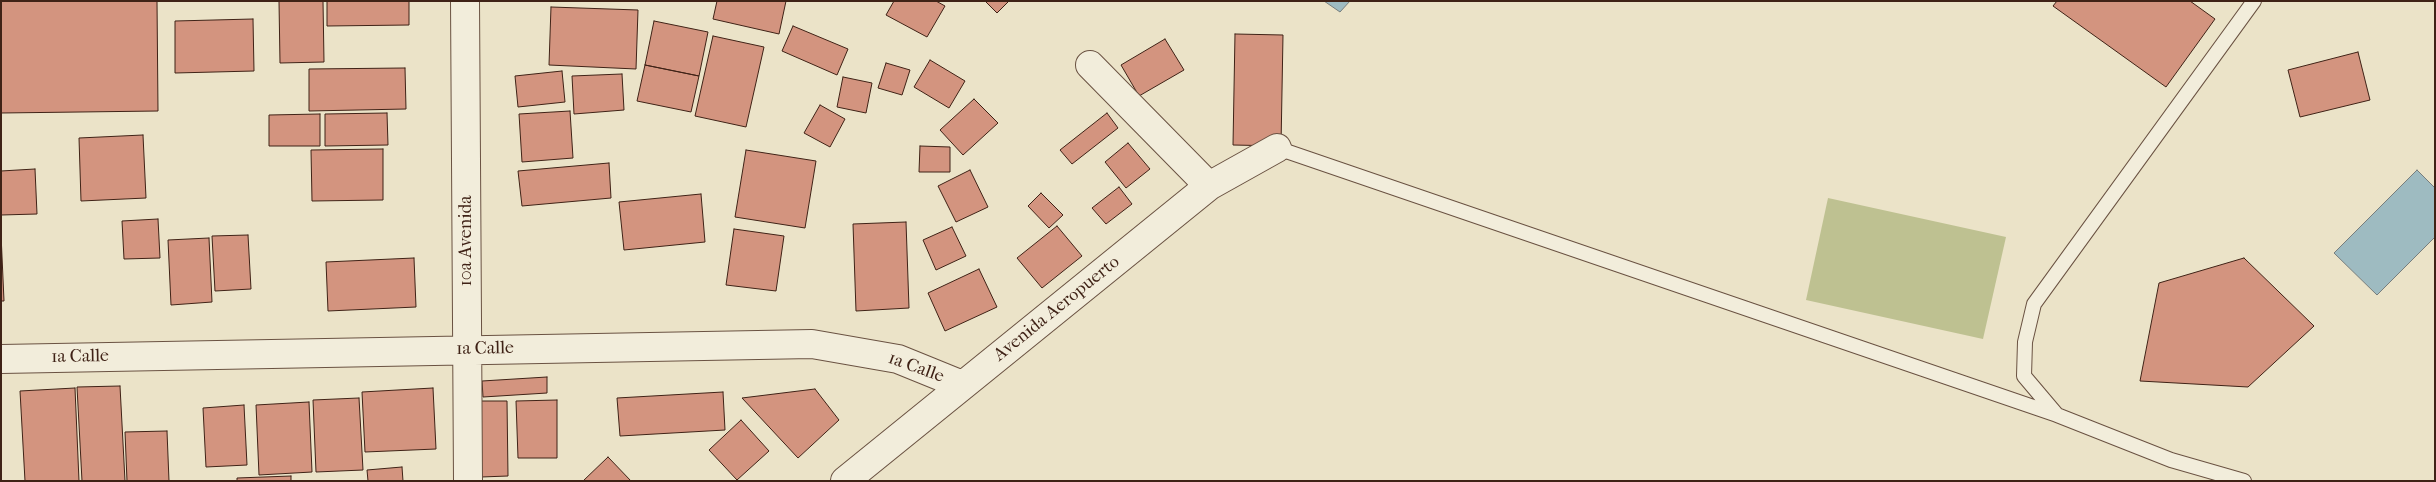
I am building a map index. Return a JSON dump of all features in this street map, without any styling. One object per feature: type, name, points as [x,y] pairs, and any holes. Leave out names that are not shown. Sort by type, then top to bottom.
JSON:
[{"type":"street","name":"10a Avenida","points":[[465,1],[468,481]]},
{"type":"street","points":[[1090,66],[1209,186]]},
{"type":"street","name":"Avenida Aeropuerto","points":[[845,481],[1209,186],[1277,148]]},
{"type":"street","name":"1a Calle","points":[[1,359],[812,344],[898,358],[962,385]]},
{"type":"lane","points":[[2057,416],[2024,376],[2024,342],[2034,304],[2254,1]]},
{"type":"lane","points":[[1277,148],[2057,416],[2171,460],[2244,481]]},
{"type":"green space","points":[[1828,198],[2006,237],[1983,339],[1806,300]]},
{"type":"water","points":[[1324,1],[1350,1],[1340,12]]},
{"type":"water","points":[[2417,170],[2435,188],[2435,237],[2377,295],[2334,253]]},
{"type":"building","points":[[1,1],[157,1],[158,111],[1,113]]},
{"type":"building","points":[[279,1],[323,1],[324,62],[280,63]]},
{"type":"building","points":[[327,1],[409,1],[409,25],[327,26]]},
{"type":"building","points":[[717,1],[786,1],[779,34],[713,19]]},
{"type":"building","points":[[894,1],[936,1],[945,6],[927,37],[886,15]]},
{"type":"building","points":[[985,1],[1009,1],[997,13]]},
{"type":"building","points":[[2057,1],[2190,1],[2215,19],[2166,87],[2053,6]]},
{"type":"building","points":[[551,7],[638,10],[636,69],[549,65]]},
{"type":"building","points":[[253,19],[254,71],[175,73],[175,21]]},
{"type":"building","points":[[654,21],[708,32],[699,76],[645,65]]},
{"type":"building","points":[[793,26],[848,49],[837,75],[782,51]]},
{"type":"building","points":[[1235,34],[1283,35],[1281,146],[1233,145]]},
{"type":"building","points":[[713,36],[764,47],[746,127],[695,116]]},
{"type":"building","points":[[1165,39],[1184,70],[1139,96],[1121,65]]},
{"type":"building","points":[[2358,52],[2370,100],[2300,117],[2288,70]]},
{"type":"building","points":[[930,60],[965,81],[949,108],[914,87]]},
{"type":"building","points":[[886,63],[910,70],[902,95],[878,88]]},
{"type":"building","points":[[645,65],[699,76],[691,112],[637,101]]},
{"type":"building","points":[[405,68],[406,109],[309,111],[309,69]]},
{"type":"building","points":[[562,71],[565,102],[518,107],[515,76]]},
{"type":"building","points":[[622,74],[624,110],[574,114],[572,76]]},
{"type":"building","points":[[843,77],[872,83],[866,113],[837,107]]},
{"type":"building","points":[[974,99],[998,123],[963,155],[940,130]]},
{"type":"building","points":[[820,105],[845,119],[830,147],[804,133]]},
{"type":"building","points":[[570,111],[573,158],[522,162],[519,114]]},
{"type":"building","points":[[387,113],[388,145],[325,146],[325,114]]},
{"type":"building","points":[[1107,113],[1118,128],[1072,164],[1060,150]]},
{"type":"building","points":[[320,114],[320,146],[269,146],[269,115]]},
{"type":"building","points":[[143,135],[146,198],[81,201],[79,138]]},
{"type":"building","points":[[1128,143],[1150,169],[1126,188],[1105,162]]},
{"type":"building","points":[[920,146],[950,147],[950,172],[919,172]]},
{"type":"building","points":[[383,149],[383,200],[312,201],[311,150]]},
{"type":"building","points":[[746,150],[816,161],[805,228],[735,217]]},
{"type":"building","points":[[609,163],[611,198],[522,206],[518,171]]},
{"type":"building","points":[[35,169],[37,214],[1,215],[1,171]]},
{"type":"building","points":[[970,170],[988,207],[956,222],[938,186]]},
{"type":"building","points":[[1119,187],[1132,204],[1106,224],[1092,208]]},
{"type":"building","points":[[1041,193],[1063,215],[1049,228],[1028,206]]},
{"type":"building","points":[[701,194],[705,242],[624,250],[619,202]]},
{"type":"building","points":[[158,219],[160,258],[124,259],[122,221]]},
{"type":"building","points":[[906,222],[909,308],[856,311],[853,224]]},
{"type":"building","points":[[1057,226],[1082,256],[1042,288],[1017,258]]},
{"type":"building","points":[[952,227],[966,256],[936,270],[923,240]]},
{"type":"building","points":[[734,229],[784,236],[776,291],[726,285]]},
{"type":"building","points":[[1,234],[4,301],[1,301]]},
{"type":"building","points":[[248,235],[251,289],[215,291],[212,236]]},
{"type":"building","points":[[209,238],[212,302],[171,305],[168,240]]},
{"type":"building","points":[[414,258],[416,307],[328,311],[326,262]]},
{"type":"building","points":[[2244,258],[2314,326],[2248,387],[2140,381],[2159,283]]},
{"type":"building","points":[[979,269],[997,307],[945,331],[928,293]]},
{"type":"building","points":[[547,377],[547,393],[483,397],[482,381]]},
{"type":"building","points":[[120,386],[125,481],[82,481],[77,387]]},
{"type":"building","points":[[75,388],[79,481],[25,481],[20,391]]},
{"type":"building","points":[[433,388],[436,449],[365,452],[362,392]]},
{"type":"building","points":[[815,389],[839,420],[798,458],[742,398]]},
{"type":"building","points":[[723,392],[725,430],[620,436],[617,398]]},
{"type":"building","points":[[359,398],[363,470],[316,472],[313,400]]},
{"type":"building","points":[[557,400],[557,458],[518,458],[516,401]]},
{"type":"building","points":[[479,401],[507,401],[508,476],[481,477]]},
{"type":"building","points":[[309,402],[312,472],[259,475],[256,405]]},
{"type":"building","points":[[244,405],[247,465],[206,467],[203,408]]},
{"type":"building","points":[[741,420],[769,451],[737,480],[709,450]]},
{"type":"building","points":[[167,431],[169,481],[127,481],[125,432]]},
{"type":"building","points":[[608,457],[631,481],[583,481]]},
{"type":"building","points":[[402,467],[403,481],[368,481],[367,470]]},
{"type":"building","points":[[291,476],[291,481],[237,481],[237,478]]}]
